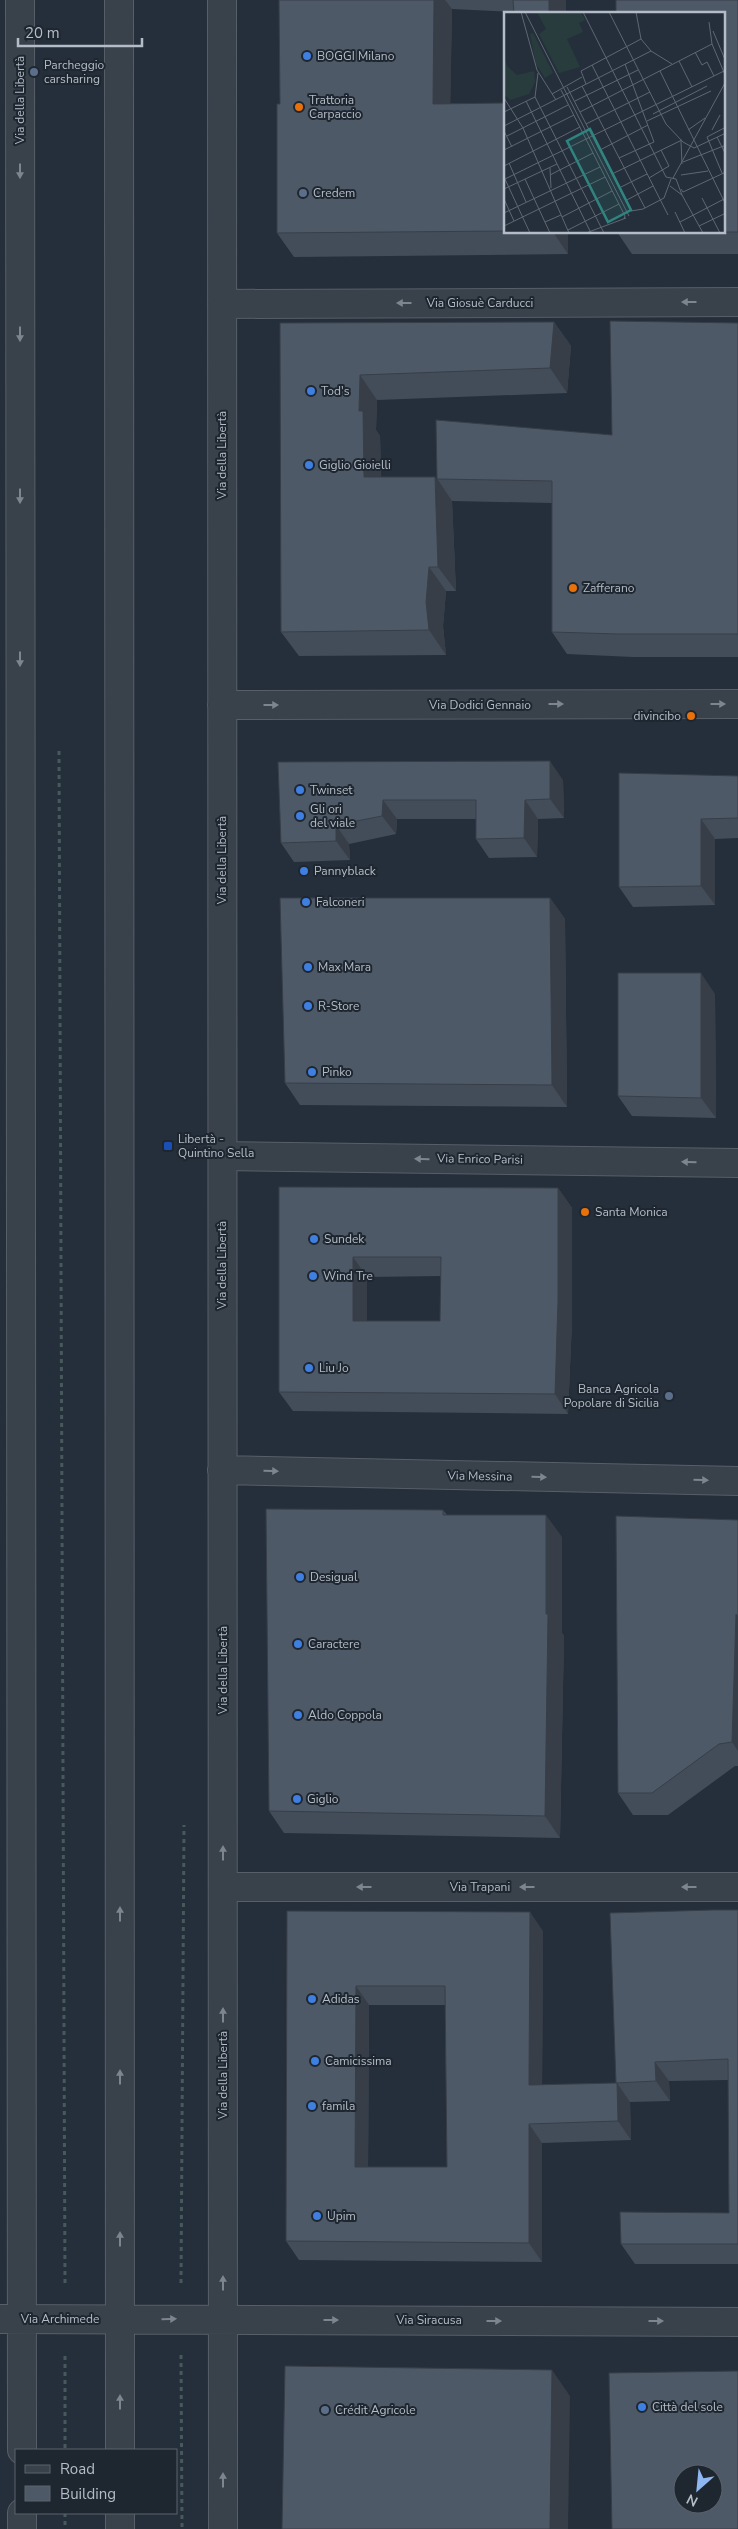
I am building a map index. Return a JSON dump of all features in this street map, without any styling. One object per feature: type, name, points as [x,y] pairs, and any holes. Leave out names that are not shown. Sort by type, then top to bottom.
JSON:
[{"type":"street","name":"Via della Libertà","points":[[20,0],[10,301],[10,1149],[11,2319],[22,2449]]},
{"type":"street","points":[[119,0],[120,2449]]},
{"type":"street","name":"Via della Libertà","points":[[222,0],[223,2529]]},
{"type":"street","name":"Via Giosuè Carducci","points":[[222,304],[738,302]]},
{"type":"street","name":"Via Dodici Gennaio","points":[[222,705],[738,704]]},
{"type":"street","name":"Via Enrico Parisi","points":[[222,1156],[738,1163]]},
{"type":"street","name":"Via Messina","points":[[222,1470],[738,1481]]},
{"type":"street","name":"Via Trapani","points":[[223,1887],[738,1887]]},
{"type":"street","name":"Via Archimede","points":[[11,2319],[120,2320]]},
{"type":"street","name":"Via Siracusa","points":[[120,2320],[738,2322]]},
{"type":"street","points":[[22,2514],[22,2529]]},
{"type":"street","points":[[120,2514],[120,2529]]},
{"type":"path","points":[[59,742],[65,2449]]},
{"type":"path","points":[[65,2514],[65,2529]]},
{"type":"building","points":[[279,0],[434,0],[433,104],[504,103],[504,231],[277,233],[277,104],[280,104]]},
{"type":"building","points":[[513,0],[549,0],[549,12],[514,12]]},
{"type":"building","points":[[616,0],[738,0],[738,232],[726,232],[726,12],[616,12]]},
{"type":"building","points":[[610,321],[738,323],[738,634],[552,632],[552,481],[437,479],[436,420],[612,435]]},
{"type":"building","points":[[554,322],[550,368],[360,375],[359,411],[363,411],[364,477],[435,477],[438,567],[429,567],[426,602],[429,630],[281,632],[280,323]]},
{"type":"building","points":[[550,761],[550,799],[525,800],[524,838],[476,839],[476,800],[383,800],[382,816],[336,825],[336,841],[281,843],[278,762]]},
{"type":"building","points":[[619,773],[738,776],[738,818],[701,819],[701,886],[619,887]]},
{"type":"building","points":[[280,898],[550,898],[552,1085],[285,1083]]},
{"type":"building","points":[[618,973],[701,973],[701,1098],[618,1096]]},
{"type":"building","points":[[279,1187],[558,1188],[558,1301],[555,1394],[279,1392]],"holes":[[[353,1257],[441,1257],[440,1321],[353,1321]]]},
{"type":"building","points":[[266,1509],[443,1510],[443,1515],[546,1515],[546,1614],[548,1614],[545,1816],[269,1811]]},
{"type":"building","points":[[616,1516],[738,1520],[738,1617],[736,1614],[732,1742],[719,1744],[652,1793],[618,1793]]},
{"type":"building","points":[[738,1910],[738,2244],[621,2244],[620,2212],[729,2213],[728,2059],[655,2062],[656,2081],[616,2083],[610,1913]]},
{"type":"building","points":[[287,1911],[530,1912],[529,2085],[617,2083],[618,2121],[529,2124],[529,2243],[286,2241]],"holes":[[[356,1986],[445,1986],[447,2167],[355,2167]]]},
{"type":"building","points":[[285,2366],[552,2370],[550,2529],[282,2529]]},
{"type":"building","points":[[738,2371],[738,2529],[612,2529],[609,2373]]},
{"type":"place","name":"BOGGI Milano","points":[[307,56]]},
{"type":"place","name":"Parcheggio carsharing","points":[[34,72]]},
{"type":"place","name":"Trattoria Carpaccio","points":[[299,107]]},
{"type":"place","name":"Credem","points":[[303,193]]},
{"type":"place","name":"Tod's","points":[[311,391]]},
{"type":"place","name":"Giglio Gioielli","points":[[309,465]]},
{"type":"place","name":"Zafferano","points":[[573,588]]},
{"type":"place","name":"divincibo","points":[[691,716]]},
{"type":"place","name":"Twinset","points":[[300,790]]},
{"type":"place","name":"Gli ori del viale","points":[[300,816]]},
{"type":"place","name":"Pannyblack","points":[[304,871]]},
{"type":"place","name":"Falconeri","points":[[306,902]]},
{"type":"place","name":"Max Mara","points":[[308,967]]},
{"type":"place","name":"R-Store","points":[[308,1006]]},
{"type":"place","name":"Pinko","points":[[312,1072]]},
{"type":"place","name":"Libertà - Quintino Sella","points":[[168,1146]]},
{"type":"place","name":"Santa Monica","points":[[585,1212]]},
{"type":"place","name":"Sundek","points":[[314,1239]]},
{"type":"place","name":"Wind Tre","points":[[313,1276]]},
{"type":"place","name":"Liu Jo","points":[[309,1368]]},
{"type":"place","name":"Banca Agricola Popolare di Sicilia","points":[[669,1396]]},
{"type":"place","name":"Desigual","points":[[300,1577]]},
{"type":"place","name":"Caractere","points":[[298,1644]]},
{"type":"place","name":"Aldo Coppola","points":[[298,1715]]},
{"type":"place","name":"Giglio","points":[[297,1799]]},
{"type":"place","name":"Adidas","points":[[312,1999]]},
{"type":"place","name":"Camicissima","points":[[315,2061]]},
{"type":"place","name":"famila","points":[[312,2106]]},
{"type":"place","name":"Upim","points":[[317,2216]]},
{"type":"place","name":"Città del sole","points":[[642,2407]]},
{"type":"place","name":"Crédit Agricole","points":[[325,2410]]}]
